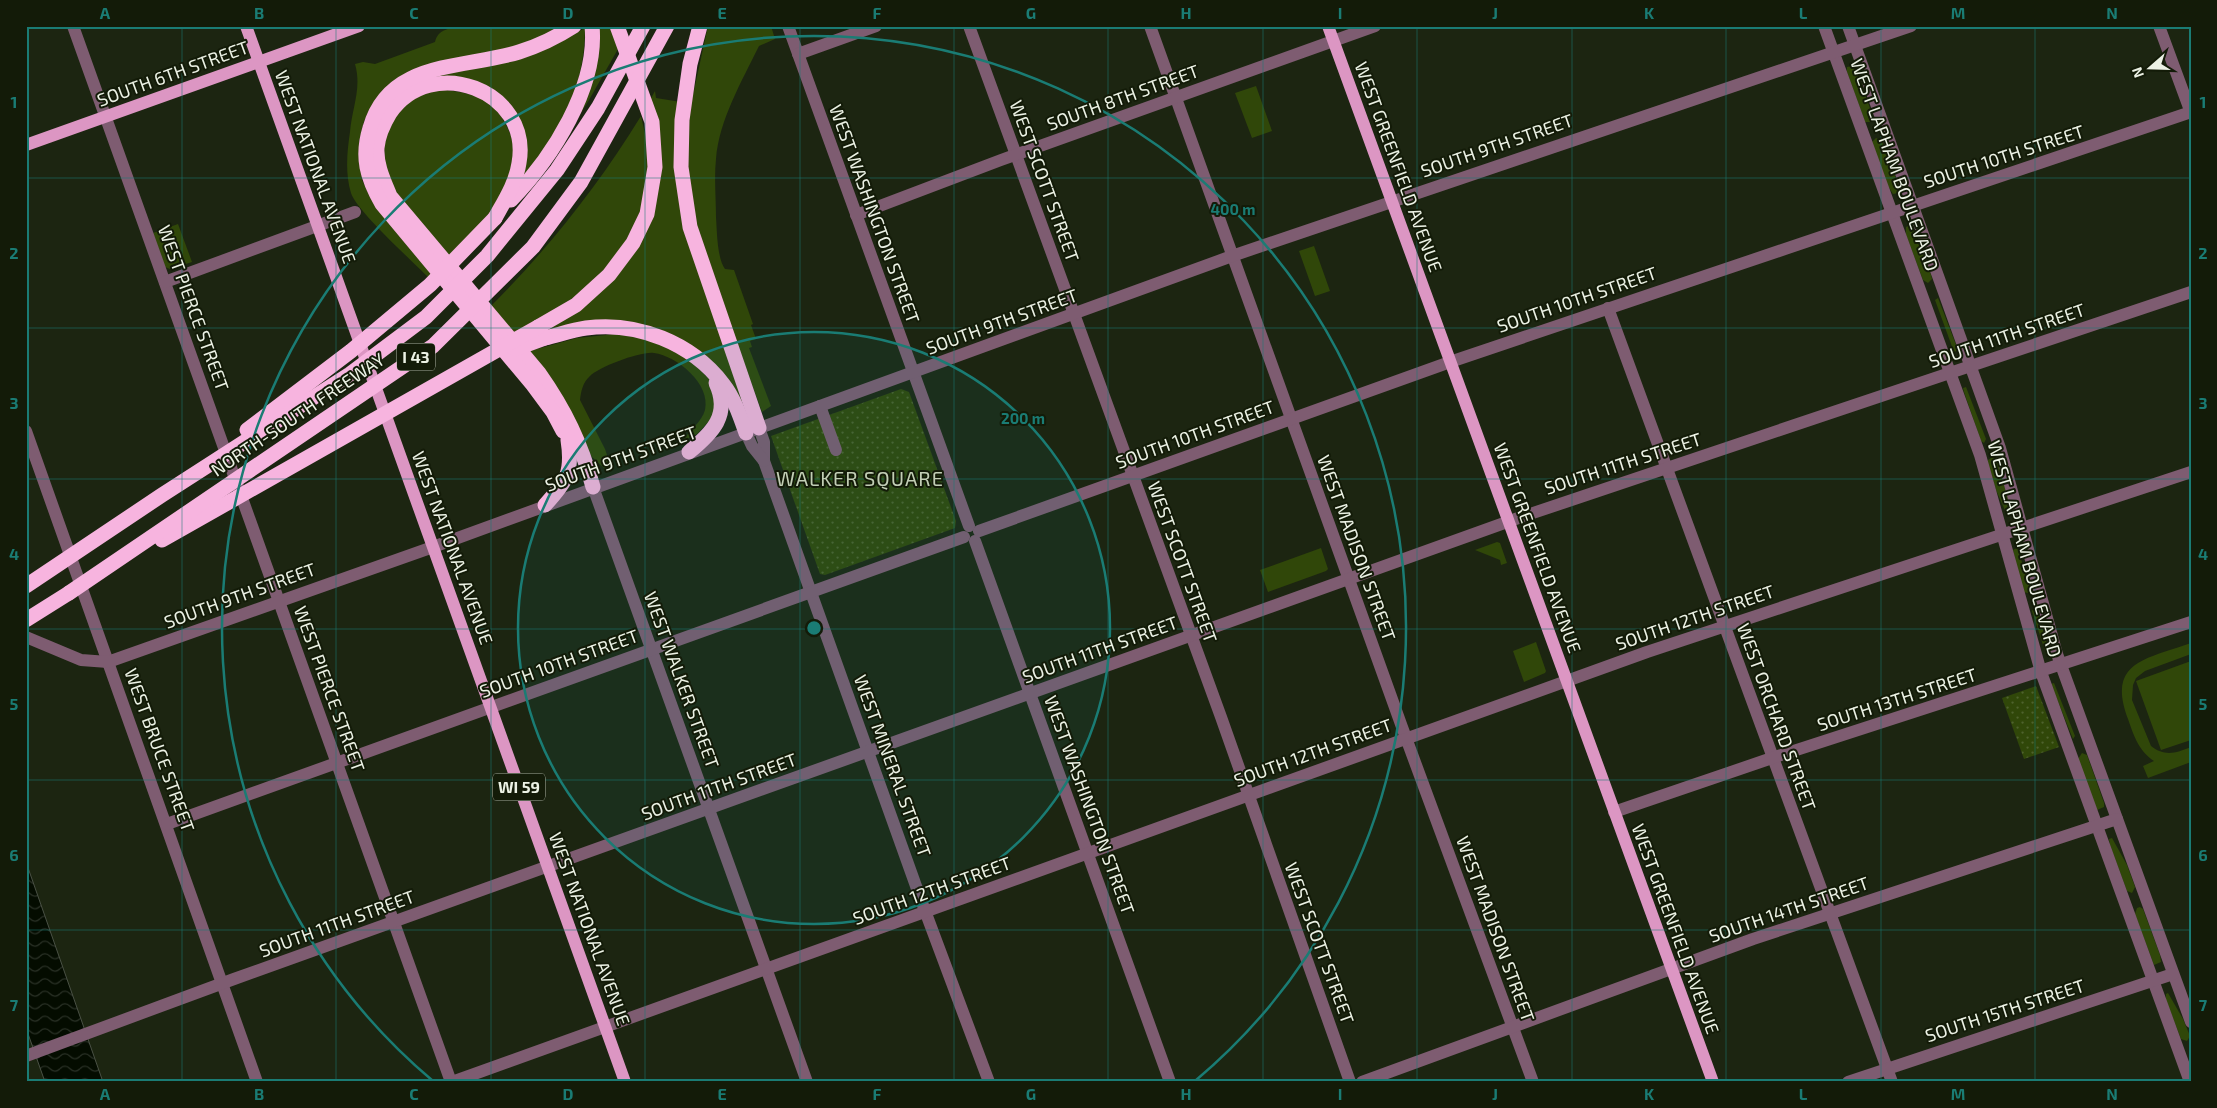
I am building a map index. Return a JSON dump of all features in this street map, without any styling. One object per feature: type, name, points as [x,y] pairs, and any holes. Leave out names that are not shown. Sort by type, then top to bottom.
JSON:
[{"type":"highway","points":[[574,26],[546,42],[518,52],[422,73],[400,83],[384,96],[373,116],[366,141],[366,160],[370,183],[382,204],[533,385],[552,412],[593,487]]},
{"type":"highway","points":[[162,494],[351,350],[430,284],[521,190],[554,144],[577,106],[587,74],[593,39],[592,26]]},
{"type":"highway","points":[[69,593],[469,367],[542,333],[609,275],[633,243],[647,214],[655,167],[652,122],[617,26]]},
{"type":"highway","name":"NORTH-SOUTH FREEWAY","points":[[26,586],[162,494],[350,374],[426,318],[487,256],[557,170],[598,108],[643,26]]},
{"type":"highway","name":"NORTH-SOUTH FREEWAY","points":[[26,620],[69,593],[433,346],[533,247],[581,182],[667,26]]},
{"type":"highway","points":[[700,26],[690,64],[682,120],[681,167],[690,227],[753,430]]},
{"type":"highway","points":[[494,218],[514,183],[520,161],[518,137],[511,118],[491,96],[479,88],[460,82],[439,82],[417,89],[397,104],[383,124],[377,149],[380,172],[390,196],[544,380],[560,403],[578,437],[593,487]]},
{"type":"highway","points":[[542,333],[587,328],[627,328],[661,337],[690,353],[712,372],[723,384],[753,430]]},
{"type":"highway","points":[[689,452],[711,433],[718,423],[721,395],[712,372]]},
{"type":"highway","points":[[546,505],[567,477],[571,460],[568,440]]},
{"type":"main road","name":"WEST NATIONAL AVENUE","points":[[246,26],[625,1082]]},
{"type":"main road","name":"SOUTH 6TH STREET","points":[[26,145],[359,26]]},
{"type":"main road","name":"WEST GREENFIELD AVENUE","points":[[1328,26],[1712,1082]]},
{"type":"street","name":"WEST PIERCE STREET","points":[[73,26],[452,1082]]},
{"type":"street","name":"WEST WASHINGTON STREET","points":[[788,26],[1170,1082]]},
{"type":"street","points":[[798,54],[876,26]]},
{"type":"street","name":"WEST SCOTT STREET","points":[[969,26],[1350,1082]]},
{"type":"street","name":"WEST MADISON STREET","points":[[1150,26],[1290,419],[1532,1082]]},
{"type":"street","name":"SOUTH 8TH STREET","points":[[856,215],[1016,155],[1375,26]]},
{"type":"street","name":"WEST LAPHAM BOULEVARD","points":[[1824,26],[1980,454],[2041,672],[2190,1082]]},
{"type":"street","name":"WEST LAPHAM BOULEVARD","points":[[1848,26],[2000,448],[2061,665],[2191,1022]]},
{"type":"street","name":"SOUTH 9TH STREET","points":[[108,662],[433,547],[689,452],[914,373],[1232,256],[1391,200],[1911,26]]},
{"type":"street","points":[[2159,26],[2191,113]]},
{"type":"street","name":"SOUTH 10TH STREET","points":[[167,824],[1450,362],[2191,113]]},
{"type":"street","points":[[165,282],[355,212]]},
{"type":"street","name":"SOUTH 11TH STREET","points":[[28,1056],[222,984],[1508,522],[2191,292]]},
{"type":"street","name":"WEST ORCHARD STREET","points":[[1608,308],[1892,1082]]},
{"type":"street","points":[[820,406],[836,450]]},
{"type":"street","name":"WEST MINERAL STREET","points":[[753,430],[752,446],[764,462],[989,1082]]},
{"type":"street","name":"WEST BRUCE STREET","points":[[26,431],[257,1082]]},
{"type":"street","name":"SOUTH 12TH STREET","points":[[452,1082],[1566,681],[2002,533],[2191,472]]},
{"type":"street","name":"WEST WALKER STREET","points":[[593,487],[807,1082]]},
{"type":"street","name":"SOUTH 13TH STREET","points":[[1614,812],[1772,758],[2191,622]]},
{"type":"street","points":[[26,637],[81,660],[108,662]]},
{"type":"street","name":"SOUTH 14TH STREET","points":[[1362,1082],[1671,969],[2116,818]]},
{"type":"street","name":"SOUTH 15TH STREET","points":[[1848,1082],[2173,974]]},
{"type":"green space","points":[[457,26],[564,26],[518,47],[440,64],[375,101],[364,121],[359,142],[362,180],[370,197],[432,274],[428,277],[373,223],[355,201],[351,193],[347,162],[357,90],[355,64],[363,62],[375,64],[435,42],[440,33]]},
{"type":"green space","points":[[598,26],[610,26],[618,49],[572,127]]},
{"type":"green space","points":[[708,26],[771,26],[775,39],[759,46],[732,101],[718,144],[715,173],[719,251],[725,269],[734,270],[753,324],[751,325],[756,339],[750,341],[752,347],[749,348],[771,406],[762,412],[698,237],[688,173],[687,139],[691,104]]},
{"type":"green space","points":[[585,28],[580,74],[574,94],[557,131],[519,187],[517,185],[525,155],[521,127],[507,105],[486,88],[460,79],[433,80],[406,91],[383,115],[373,138],[371,155],[373,172],[388,202],[438,261],[435,263],[389,208],[374,181],[370,161],[370,147],[372,133],[382,112],[396,96],[414,84],[457,70],[523,56],[555,44]]},
{"type":"green space","points":[[1852,66],[1858,74],[1873,117],[1870,122],[1865,122],[1847,72],[1847,67]]},
{"type":"green space","points":[[1256,86],[1272,131],[1252,138],[1235,93]]},
{"type":"green space","points":[[440,89],[472,95],[489,103],[502,118],[515,147],[514,164],[509,180],[493,209],[447,259],[401,202],[385,173],[384,138],[390,122],[413,98]]},
{"type":"green space","points":[[655,91],[656,98],[681,102],[679,175],[743,402],[741,403],[667,335],[547,331],[566,318],[650,219],[650,100]]},
{"type":"green space","points":[[641,116],[648,147],[649,167],[646,194],[631,238],[589,288],[512,336],[489,308],[532,263],[590,192]]},
{"type":"green space","points":[[1876,138],[1882,141],[1898,184],[1898,193],[1893,194],[1888,186],[1872,142]]},
{"type":"green space","points":[[178,224],[192,262],[170,269],[165,267],[153,233]]},
{"type":"green space","points":[[1910,225],[1916,234],[1931,275],[1932,279],[1928,283],[1923,280],[1906,235],[1906,227]]},
{"type":"green space","points":[[1314,246],[1330,291],[1315,296],[1299,251]]},
{"type":"green space","points":[[1938,298],[1958,350],[1954,352],[1935,300]]},
{"type":"green space","points":[[616,334],[656,341],[688,358],[710,380],[716,399],[712,422],[708,422],[697,434],[683,441],[703,414],[705,400],[698,381],[682,365],[663,355],[648,353],[620,360],[595,372],[584,384],[580,400],[605,449],[611,467],[605,469],[592,457],[526,352],[577,338]]},
{"type":"green space","points":[[1966,387],[1986,439],[1984,443],[1981,441],[1964,392],[1963,388]]},
{"type":"green space","points":[[901,389],[909,392],[956,521],[955,528],[825,575],[820,574],[771,436]]},
{"type":"green space","points":[[1993,457],[1998,461],[2011,514],[2007,515],[1996,490],[1988,464],[1988,460]]},
{"type":"green space","points":[[1497,542],[1500,543],[1507,563],[1501,565],[1500,560],[1475,550]]},
{"type":"green space","points":[[1321,548],[1328,569],[1326,571],[1268,592],[1260,570]]},
{"type":"green space","points":[[2017,548],[2031,588],[2028,593],[2023,592],[2013,550]]},
{"type":"green space","points":[[2034,608],[2038,610],[2048,648],[2049,652],[2046,654],[2032,611]]},
{"type":"green space","points":[[1536,642],[1546,671],[1524,682],[1513,651]]},
{"type":"green space","points":[[2191,643],[2191,654],[2145,671],[2136,678],[2133,685],[2132,700],[2151,746],[2166,753],[2191,747],[2191,762],[2148,778],[2143,766],[2154,761],[2140,747],[2135,737],[2123,700],[2122,685],[2127,674],[2135,665],[2160,653]]},
{"type":"green space","points":[[2191,661],[2191,740],[2161,750],[2136,681]]},
{"type":"green space","points":[[2054,683],[2075,736],[2073,739],[2051,684]]},
{"type":"green space","points":[[2036,686],[2059,747],[2024,759],[2002,698]]},
{"type":"green space","points":[[2082,753],[2087,755],[2104,803],[2104,807],[2097,810],[2078,759]]},
{"type":"green space","points":[[2112,838],[2127,865],[2135,887],[2132,893],[2127,891],[2110,845],[2109,839]]},
{"type":"green space","points":[[2137,908],[2143,909],[2160,955],[2161,962],[2154,965],[2135,914]]},
{"type":"green space","points":[[2168,993],[2183,1019],[2190,1036],[2187,1041],[2181,1039],[2166,1000],[2166,994]]},
{"type":"water","points":[[26,862],[103,1082],[45,1082],[26,1028]]},
{"type":"district","name":"WALKER SQUARE","points":[[860,479]]}]
